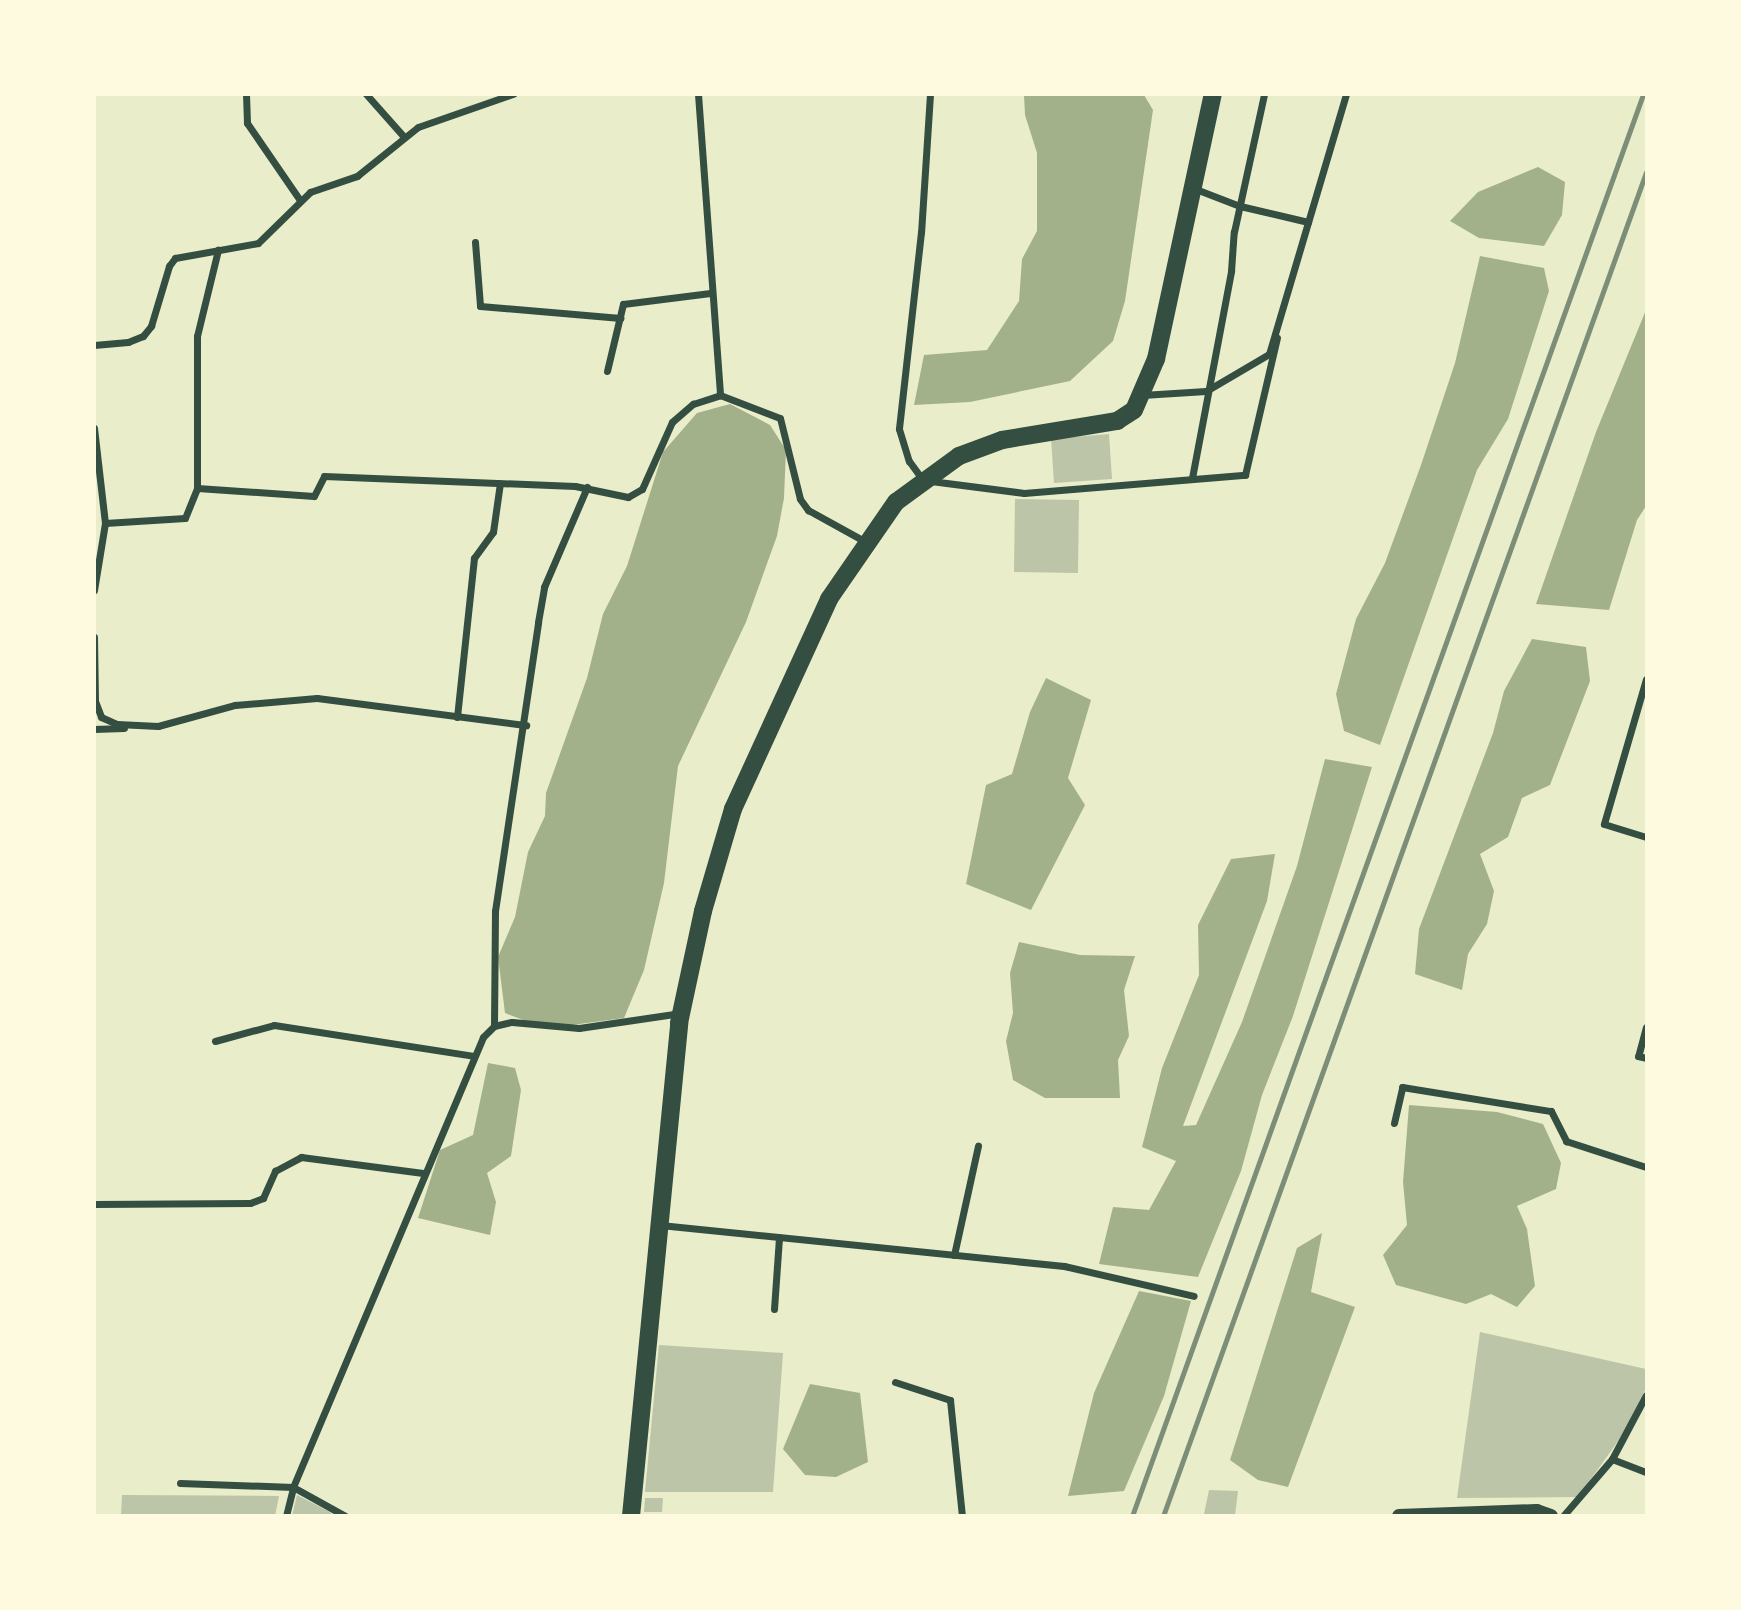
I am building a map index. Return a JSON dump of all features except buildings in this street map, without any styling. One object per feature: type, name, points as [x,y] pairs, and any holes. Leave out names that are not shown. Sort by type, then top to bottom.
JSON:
[{"type":"main road","points":[[631,1516],[681,1013],[703,911],[733,809],[824,610],[866,542],[896,502],[922,480],[959,456],[1002,440],[1117,421],[1134,410],[1156,359],[1213,94]]},
{"type":"main road","points":[[1399,1516],[1537,1511],[1551,1516]]},
{"type":"street","points":[[246,94],[247,123],[300,200]]},
{"type":"street","points":[[366,94],[404,137]]},
{"type":"street","points":[[94,345],[128,342],[142,335],[151,326],[169,266],[175,258],[258,243],[300,200],[320,187],[367,170],[404,137],[433,119],[513,94]]},
{"type":"street","points":[[698,94],[710,293],[720,395]]},
{"type":"street","points":[[930,94],[921,232],[899,429],[909,461],[922,480],[1024,493],[1245,475],[1276,338],[1346,94]]},
{"type":"street","points":[[1192,478],[1240,206],[1264,94]]},
{"type":"street","points":[[1193,188],[1240,206],[1308,222]]},
{"type":"street","points":[[475,242],[480,306],[620,318]]},
{"type":"street","points":[[105,523],[185,518],[197,488],[197,336],[218,250]]},
{"type":"street","points":[[607,371],[623,304],[710,293]]},
{"type":"street","points":[[1141,396],[1206,391],[1269,354],[1276,338]]},
{"type":"street","points":[[197,488],[314,496],[324,477],[587,487],[628,497],[637,495],[672,422],[693,404],[720,395],[780,418],[800,499],[808,510],[866,542]]},
{"type":"street","points":[[94,428],[105,523],[94,590]]},
{"type":"street","points":[[457,717],[474,558],[493,532],[500,483]]},
{"type":"street","points":[[286,1516],[293,1487],[423,1173],[474,1056],[494,1026],[495,911],[526,726],[544,587],[587,487]]},
{"type":"street","points":[[94,638],[95,701],[101,717],[138,727]]},
{"type":"street","points":[[1647,679],[1604,824],[1647,837]]},
{"type":"street","points":[[94,729],[138,727],[287,699],[526,726]]},
{"type":"street","points":[[494,1026],[512,1022],[601,1027],[681,1013]]},
{"type":"street","points":[[215,1041],[274,1025],[474,1056]]},
{"type":"street","points":[[1647,1027],[1638,1056],[1647,1058]]},
{"type":"street","points":[[1394,1123],[1402,1087],[1551,1111],[1566,1141],[1647,1167]]},
{"type":"street","points":[[954,1255],[978,1146]]},
{"type":"street","points":[[94,1204],[250,1203],[263,1198],[275,1171],[301,1157],[423,1173]]},
{"type":"street","points":[[659,1225],[1064,1266],[1194,1296]]},
{"type":"street","points":[[774,1309],[779,1237]]},
{"type":"street","points":[[895,1382],[950,1400],[962,1516]]},
{"type":"street","points":[[1563,1516],[1612,1459],[1647,1395]]},
{"type":"street","points":[[1612,1459],[1647,1472]]},
{"type":"street","points":[[180,1483],[293,1487],[345,1516]]},
{"type":"shaded area","points":[[1024,95],[1144,95],[1153,110],[1125,301],[1113,341],[1070,381],[970,402],[914,405],[924,355],[987,350],[1019,301],[1022,259],[1037,231],[1037,153],[1025,115]]},
{"type":"shaded area","points":[[1538,167],[1565,182],[1562,215],[1544,246],[1479,238],[1450,221],[1478,192]]},
{"type":"shaded area","points":[[1480,256],[1544,268],[1549,291],[1508,419],[1477,470],[1380,745],[1344,731],[1336,694],[1356,619],[1385,563],[1455,363]]},
{"type":"shaded area","points":[[1646,310],[1646,506],[1637,520],[1609,610],[1536,604],[1596,432]]},
{"type":"shaded area","points":[[730,404],[770,425],[786,450],[784,498],[777,536],[746,622],[678,766],[664,883],[644,970],[624,1018],[572,1025],[531,1023],[505,1013],[498,957],[515,917],[528,852],[545,816],[546,793],[587,678],[603,614],[627,566],[663,452],[697,413]]},
{"type":"shaded area","points":[[1532,639],[1586,647],[1590,681],[1550,785],[1522,798],[1508,837],[1480,854],[1494,891],[1487,924],[1468,954],[1462,990],[1415,974],[1419,929],[1493,733],[1504,691]]},
{"type":"shaded area","points":[[1046,678],[1091,700],[1068,778],[1085,805],[1031,910],[966,884],[986,785],[1012,774],[1030,712]]},
{"type":"shaded area","points":[[1325,759],[1372,767],[1293,1016],[1262,1095],[1241,1171],[1198,1277],[1099,1264],[1113,1207],[1149,1210],[1176,1161],[1142,1147],[1162,1068],[1199,975],[1198,925],[1231,859],[1275,854],[1267,901],[1183,1126],[1196,1125],[1242,1022],[1297,866]]},
{"type":"shaded area","points":[[1019,942],[1080,955],[1135,956],[1124,990],[1129,1036],[1118,1060],[1120,1098],[1045,1098],[1013,1080],[1006,1041],[1013,1013],[1010,973]]},
{"type":"shaded area","points":[[488,1063],[515,1068],[521,1090],[511,1156],[487,1173],[496,1202],[490,1235],[418,1218],[440,1150],[473,1135]]},
{"type":"shaded area","points":[[1409,1105],[1497,1112],[1543,1124],[1561,1163],[1556,1189],[1517,1206],[1527,1229],[1535,1286],[1517,1307],[1491,1294],[1466,1304],[1396,1285],[1383,1255],[1407,1225],[1403,1182]]},
{"type":"shaded area","points":[[1322,1233],[1311,1292],[1355,1307],[1288,1487],[1258,1480],[1230,1460],[1297,1248]]},
{"type":"shaded area","points":[[1139,1291],[1191,1301],[1164,1396],[1124,1491],[1068,1496],[1094,1393]]},
{"type":"shaded area","points":[[810,1384],[860,1393],[868,1462],[836,1477],[805,1475],[783,1449]]},
{"type":"railway","points":[[1132,1516],[1643,94]]},
{"type":"railway","points":[[1163,1516],[1646,172]]}]
